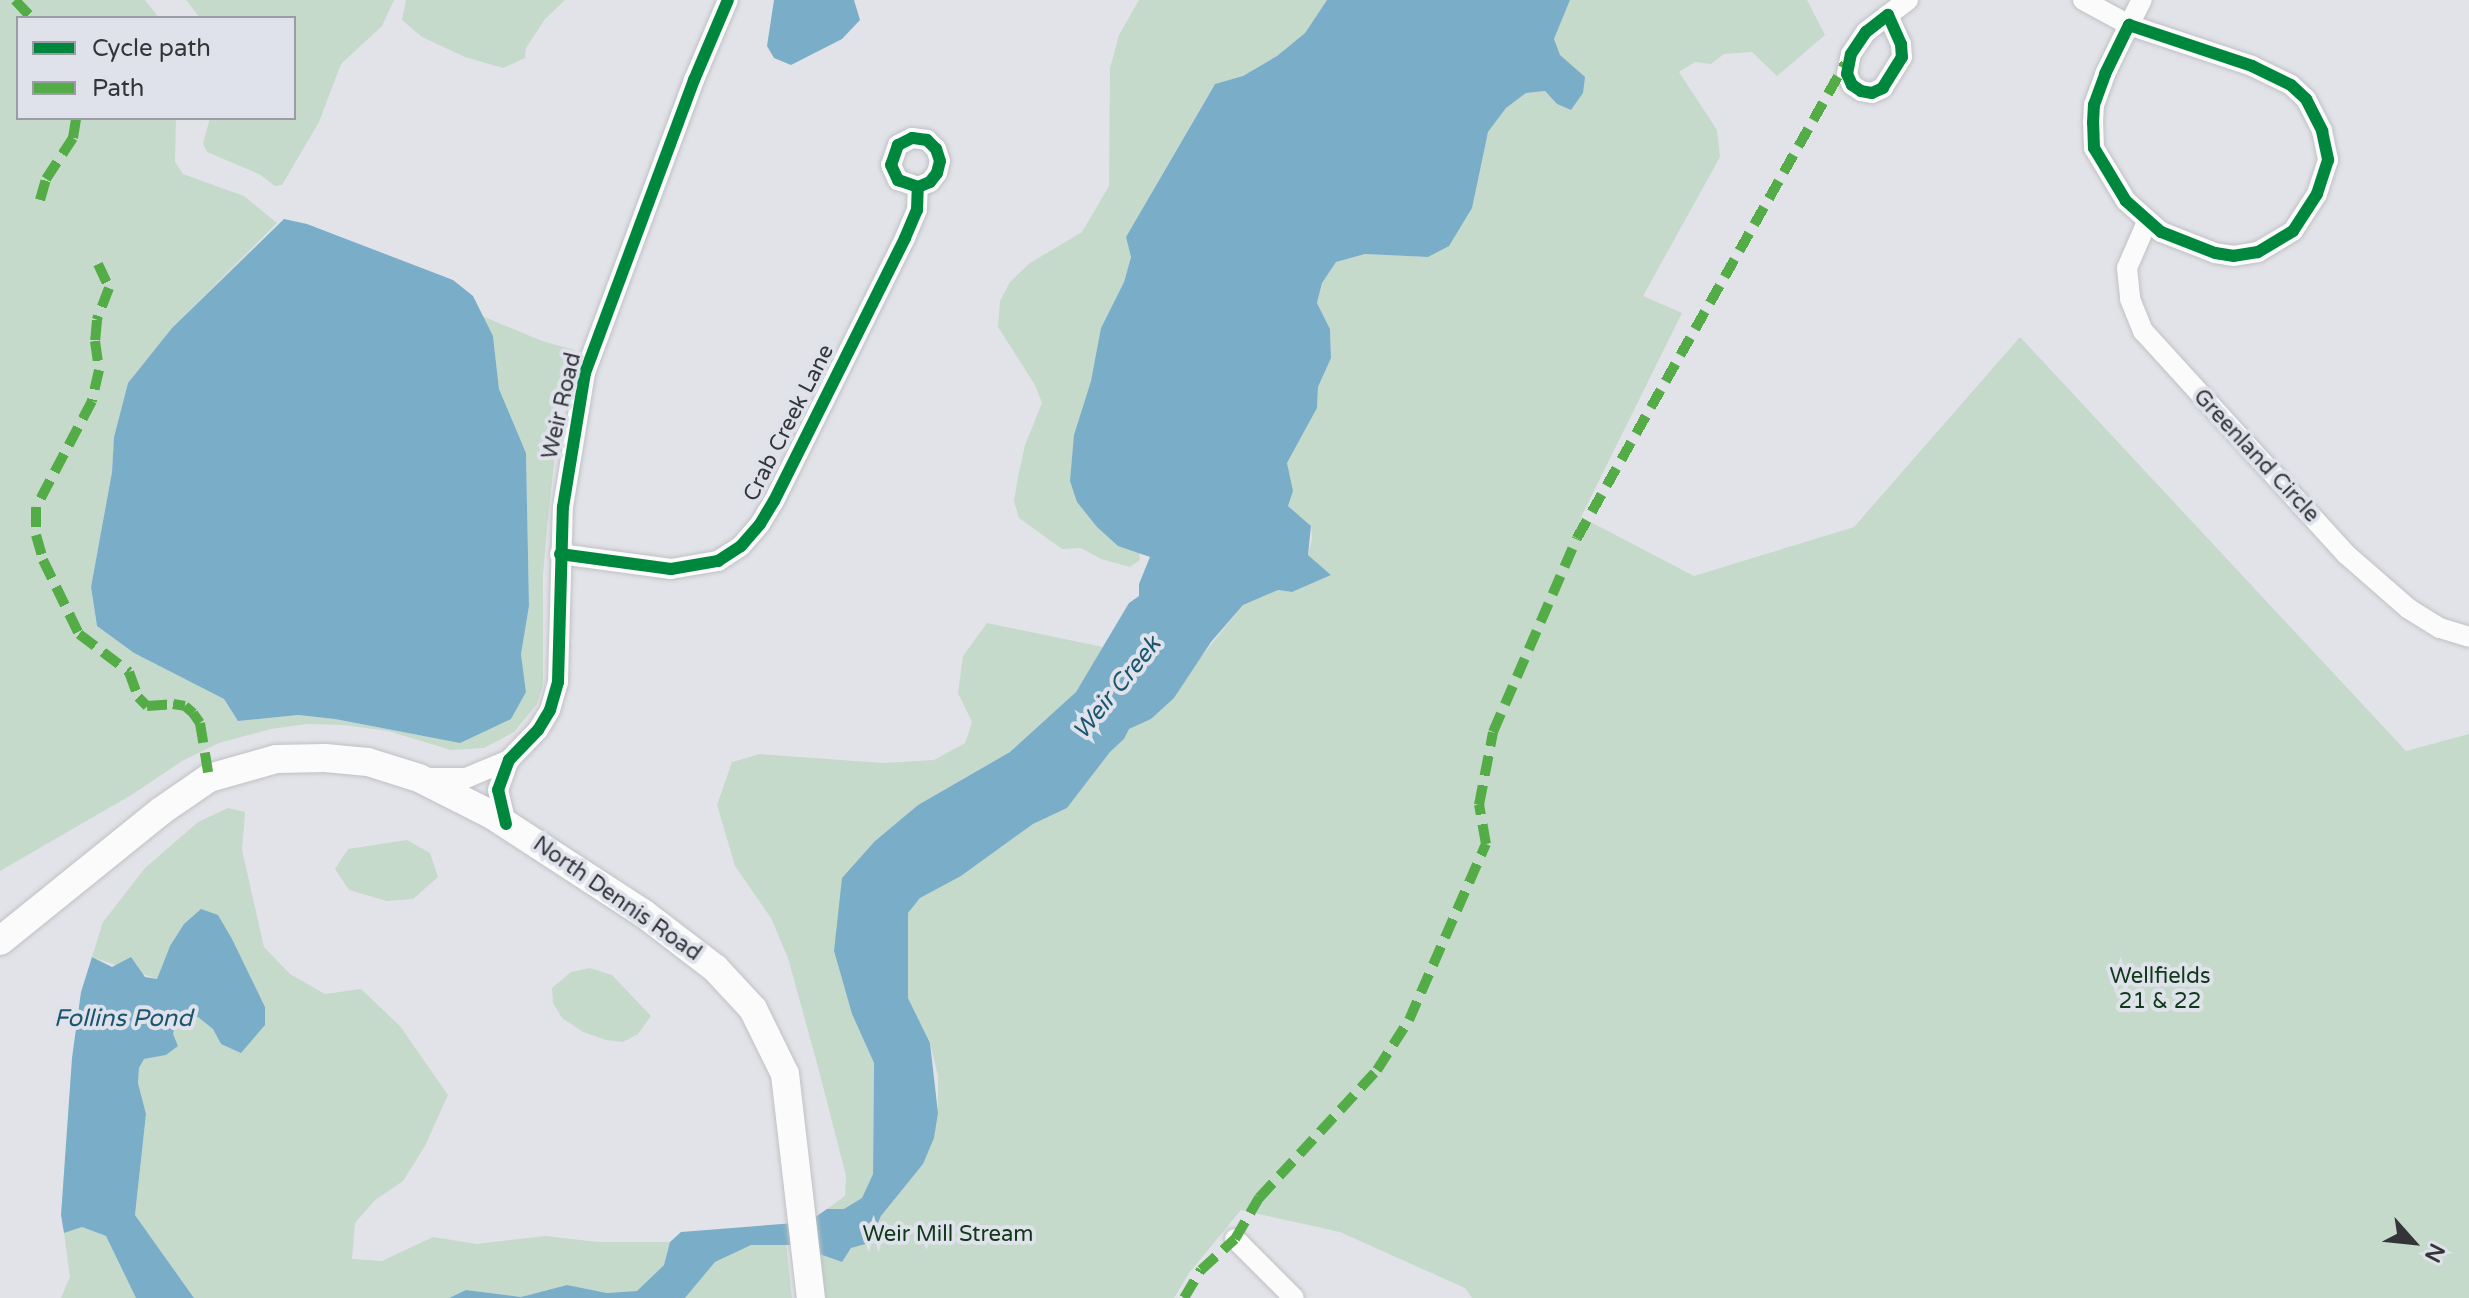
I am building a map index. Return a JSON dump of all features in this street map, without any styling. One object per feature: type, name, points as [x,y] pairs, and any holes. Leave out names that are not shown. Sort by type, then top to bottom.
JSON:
[{"type":"main road","name":"North Dennis Road","points":[[0,941],[161,811],[209,778],[276,759],[325,758],[368,762],[419,778],[506,824],[676,936],[715,968],[753,1009],[785,1074],[804,1259],[811,1298]]},
{"type":"street","name":"Weir Road","points":[[419,778],[466,778],[509,760],[538,730],[554,698],[560,664],[560,554],[569,456],[585,373],[728,0]]},
{"type":"street","points":[[1888,15],[1908,0]]},
{"type":"street","points":[[2083,0],[2129,25],[2252,66],[2291,85],[2315,114],[2328,152],[2327,170],[2307,213],[2293,231],[2258,252],[2234,256],[2215,253],[2187,244],[2147,222],[2126,201],[2094,148],[2094,105],[2129,25],[2142,0]]},
{"type":"street","name":"Crab Creek Lane","points":[[560,554],[671,569],[718,561],[741,546],[774,501],[899,250],[917,210],[918,187]]},
{"type":"street","name":"Greenland Circle","points":[[2147,222],[2127,268],[2130,299],[2143,331],[2347,555],[2409,609],[2440,628],[2469,637]]},
{"type":"street","name":"Weir Road","points":[[506,824],[497,801],[509,760]]},
{"type":"street","points":[[1235,1239],[1294,1298]]},
{"type":"green space","points":[[0,0],[145,0],[157,16],[16,16],[16,120],[176,120],[175,162],[183,174],[244,196],[277,223],[172,328],[128,383],[114,437],[112,472],[91,587],[97,626],[134,653],[224,699],[238,721],[298,715],[460,743],[526,692],[521,654],[529,606],[526,453],[499,389],[493,336],[482,316],[542,341],[575,350],[563,378],[547,529],[543,575],[543,685],[537,704],[514,732],[484,748],[451,750],[388,731],[307,724],[271,729],[219,743],[182,761],[133,794],[0,871]]},
{"type":"green space","points":[[186,0],[394,0],[382,26],[341,64],[319,122],[282,185],[275,186],[259,174],[207,152],[203,144],[209,120],[296,120],[296,16],[198,16]]},
{"type":"green space","points":[[406,0],[565,0],[545,19],[526,48],[525,58],[503,68],[465,57],[422,37],[402,20]]},
{"type":"green space","points":[[1139,0],[1327,0],[1305,33],[1277,56],[1243,76],[1214,85],[1126,237],[1131,257],[1124,282],[1101,328],[1077,502],[1118,546],[1139,551],[1140,560],[1130,567],[1101,559],[1081,548],[1062,549],[1019,518],[1014,501],[1018,477],[1025,445],[1042,403],[1035,385],[998,327],[1000,301],[1010,282],[1030,263],[1082,232],[1109,186],[1110,68],[1119,35]]},
{"type":"green space","points":[[1570,0],[1807,0],[1825,35],[1777,76],[1752,52],[1724,54],[1711,64],[1695,62],[1679,72],[1717,130],[1720,157],[1643,296],[1682,313],[1581,517],[1694,576],[1854,527],[2020,337],[2406,751],[2469,734],[2469,1298],[1472,1298],[1465,1288],[1340,1232],[1241,1210],[1189,1273],[1174,1298],[825,1298],[817,1253],[841,1262],[851,1248],[876,1230],[881,1216],[923,1164],[938,1113],[938,1076],[930,1043],[908,998],[908,913],[920,898],[961,876],[1033,824],[1067,808],[1110,752],[1124,739],[1128,729],[1151,719],[1243,605],[1278,590],[1292,592],[1331,575],[1308,555],[1311,526],[1288,506],[1292,491],[1287,463],[1317,408],[1318,387],[1331,358],[1330,329],[1317,303],[1322,283],[1336,262],[1365,254],[1428,257],[1479,167],[1488,132],[1506,108],[1526,93],[1545,91],[1557,104],[1571,110],[1554,39]]},
{"type":"green space","points":[[987,623],[1103,647],[1076,692],[1010,752],[918,805],[875,841],[834,951],[852,1014],[874,1063],[873,1174],[862,1198],[845,1209],[827,1209],[845,1196],[846,1176],[818,1067],[788,958],[771,918],[735,866],[717,805],[732,762],[760,754],[883,763],[934,760],[965,743],[972,722],[958,693],[963,656]]},
{"type":"green space","points":[[228,808],[245,812],[242,850],[264,947],[290,974],[325,994],[361,989],[400,1026],[448,1095],[425,1146],[403,1181],[375,1200],[355,1223],[352,1259],[382,1261],[433,1237],[477,1244],[545,1236],[598,1242],[670,1242],[664,1265],[637,1291],[607,1293],[567,1285],[521,1297],[466,1290],[449,1298],[194,1298],[135,1215],[146,1114],[138,1083],[139,1068],[144,1059],[166,1055],[176,1020],[198,1016],[213,1029],[221,1044],[265,1007],[218,916],[170,946],[157,979],[92,957],[103,922],[145,868],[198,822]]},
{"type":"green space","points":[[407,840],[430,853],[438,877],[413,899],[387,901],[349,890],[335,869],[348,849]]},
{"type":"green space","points":[[590,968],[612,975],[651,1016],[638,1034],[623,1042],[606,1040],[583,1032],[562,1018],[553,1003],[552,988],[571,972]]},
{"type":"green space","points":[[82,1227],[106,1236],[136,1298],[61,1298],[70,1277],[64,1233]]},
{"type":"green space","points":[[751,1244],[786,1244],[792,1298],[685,1298],[715,1262]]},
{"type":"water","points":[[774,0],[854,0],[860,20],[842,39],[791,65],[774,58],[767,46]]},
{"type":"water","name":"Weir Creek","points":[[1327,0],[1570,0],[1554,39],[1560,55],[1585,77],[1583,93],[1571,110],[1557,104],[1545,91],[1526,93],[1506,108],[1488,132],[1472,208],[1449,246],[1428,257],[1365,254],[1336,262],[1322,283],[1317,303],[1330,329],[1331,358],[1318,387],[1317,408],[1287,463],[1293,491],[1288,506],[1311,526],[1308,555],[1331,575],[1292,592],[1278,590],[1243,605],[1211,642],[1174,698],[1151,719],[1129,729],[1067,808],[1033,824],[961,876],[920,898],[908,913],[908,998],[930,1043],[938,1113],[934,1138],[923,1164],[881,1216],[869,1243],[851,1248],[842,1262],[794,1245],[751,1245],[715,1262],[685,1298],[449,1298],[466,1290],[521,1297],[567,1285],[607,1293],[637,1291],[664,1265],[670,1242],[681,1232],[808,1222],[827,1209],[844,1209],[862,1198],[873,1174],[874,1063],[852,1014],[834,951],[842,878],[875,841],[918,805],[1010,752],[1076,692],[1129,603],[1139,596],[1139,584],[1150,557],[1118,546],[1097,527],[1077,502],[1070,481],[1074,435],[1091,381],[1101,328],[1124,282],[1131,257],[1126,237],[1215,84],[1243,76],[1277,56],[1305,33]]},
{"type":"water","points":[[284,219],[307,224],[453,280],[473,296],[493,336],[499,389],[526,453],[529,606],[521,654],[526,692],[511,719],[460,743],[298,715],[238,721],[224,699],[134,653],[97,626],[91,587],[112,472],[114,437],[128,383],[172,328]]},
{"type":"water","name":"Follins Pond","points":[[201,909],[218,915],[232,939],[265,1007],[265,1025],[241,1053],[221,1044],[213,1029],[198,1017],[176,1020],[173,1034],[178,1046],[166,1055],[144,1059],[139,1068],[138,1083],[146,1114],[135,1215],[194,1298],[136,1298],[106,1236],[82,1227],[64,1233],[61,1215],[72,1058],[81,992],[92,957],[112,967],[131,957],[145,977],[157,979],[170,946],[184,924]]},
{"type":"marked path","points":[[15,0],[30,16]]},
{"type":"marked path","points":[[1184,1298],[1201,1270],[1235,1239],[1259,1198],[1377,1070],[1409,1020],[1486,844],[1479,805],[1493,732],[1577,538],[1845,64]]},
{"type":"marked path","points":[[40,200],[46,179],[73,138],[76,120]]},
{"type":"marked path","points":[[98,264],[109,288],[97,320],[95,341],[99,370],[92,401],[36,507],[36,535],[43,560],[79,634],[129,672],[138,697],[147,706],[173,704],[185,706],[193,713],[200,723],[209,778]]},
{"type":"cycle path","points":[[506,824],[498,790],[509,760],[538,730],[550,710],[558,682],[563,507],[585,373],[694,80],[728,0]]},
{"type":"cycle path","points":[[1888,15],[1901,44],[1902,57],[1883,88],[1872,93],[1861,91],[1852,85],[1847,74],[1851,54],[1866,32],[1888,15]]},
{"type":"cycle path","points":[[2129,25],[2252,66],[2291,85],[2306,99],[2322,131],[2328,160],[2317,194],[2293,231],[2258,252],[2234,256],[2215,253],[2161,232],[2126,201],[2094,148],[2093,123],[2094,105],[2105,74],[2129,25]]},
{"type":"cycle path","points":[[560,554],[671,569],[718,561],[741,546],[774,501],[905,238],[917,210],[918,187],[930,182],[937,173],[940,161],[936,149],[927,140],[912,138],[898,145],[891,165],[898,180],[918,187]]},
{"type":"park label","name":"Wellfields 21 & 22","points":[[2160,988]]},
{"type":"park label","name":"Weir Mill Stream","points":[[948,1235]]}]
